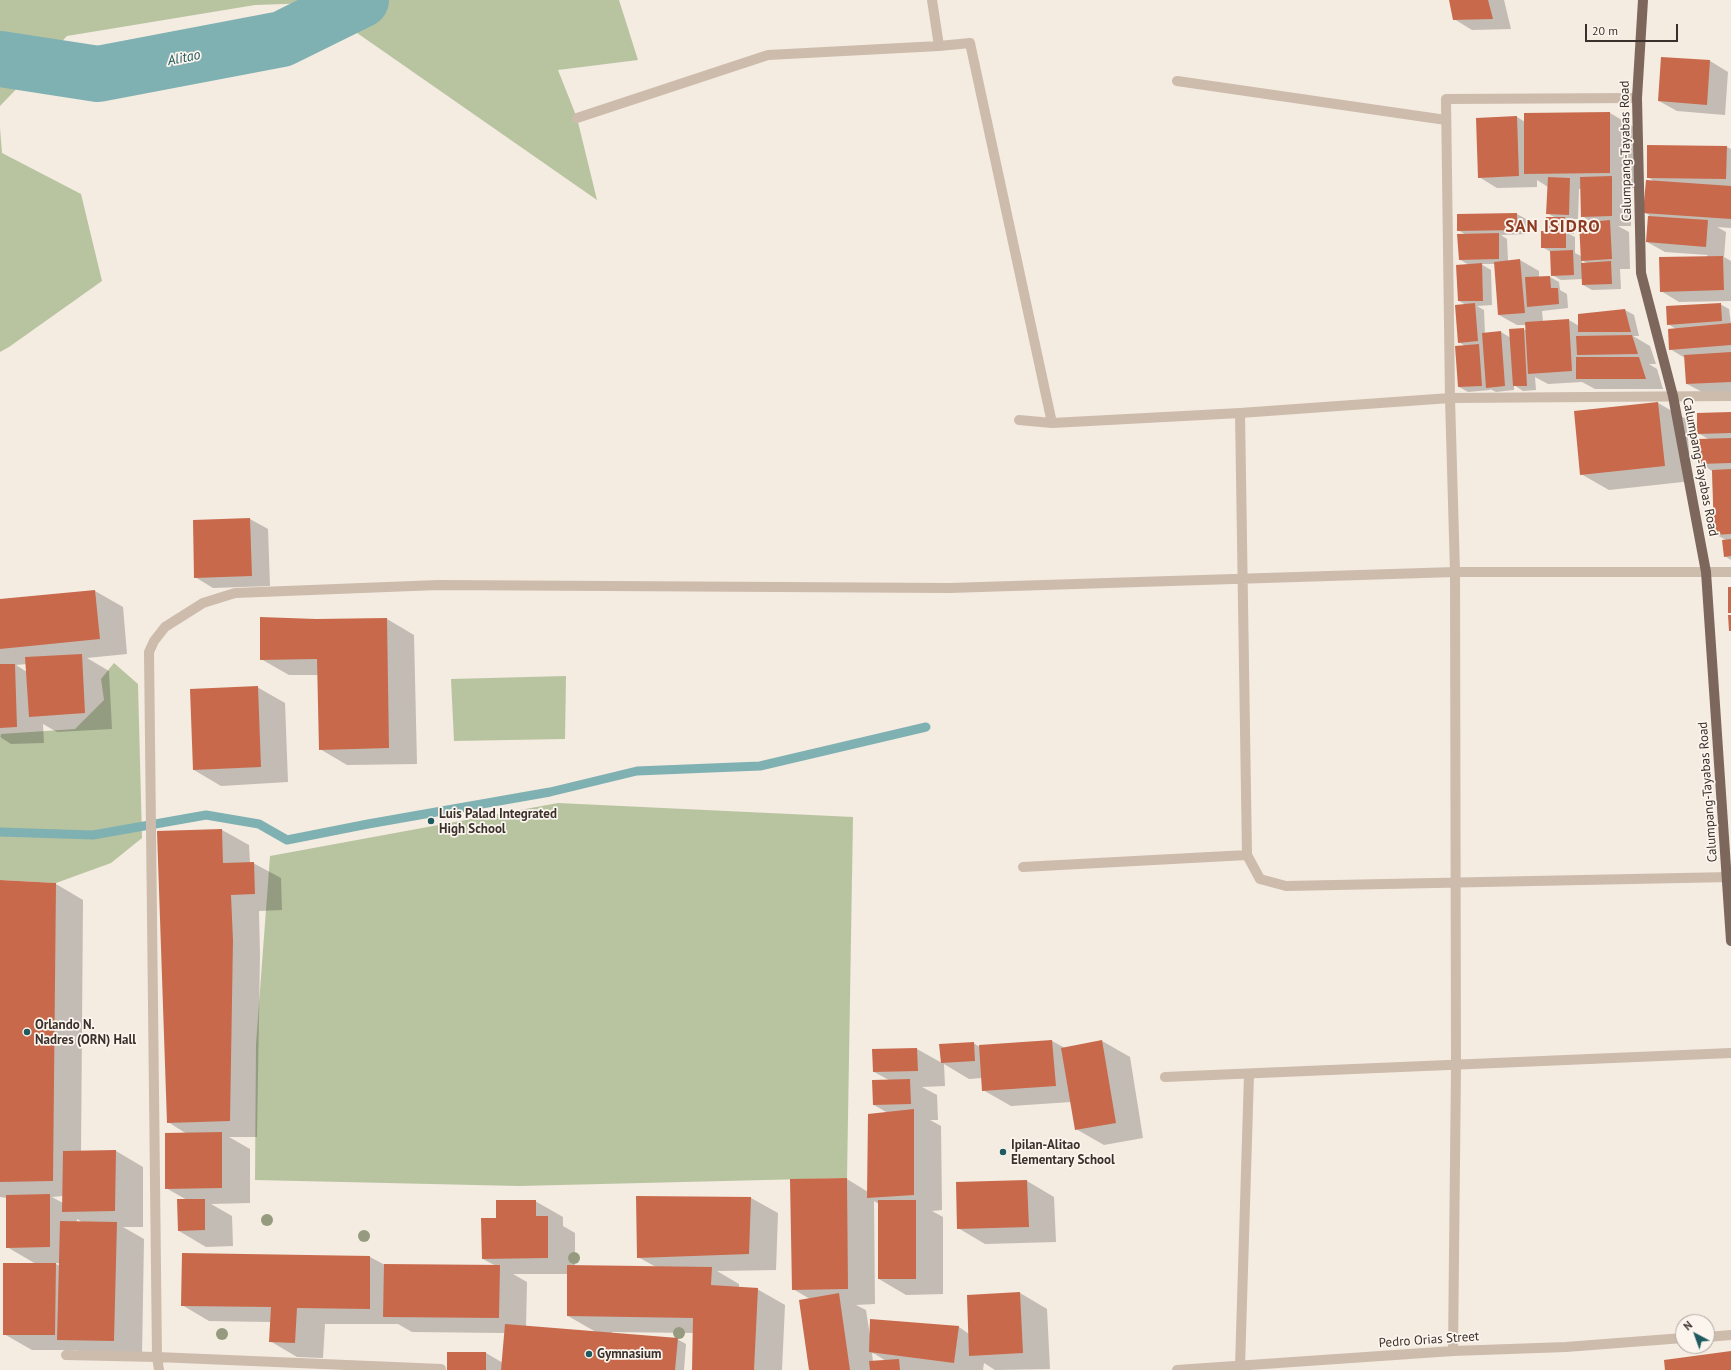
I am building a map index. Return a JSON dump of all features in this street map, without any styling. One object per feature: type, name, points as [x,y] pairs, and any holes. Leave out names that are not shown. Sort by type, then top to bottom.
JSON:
[{"type":"main road","name":"Calumpang-Tayabas Road","points":[[1643,0],[1637,98],[1641,273],[1673,396],[1706,572],[1729,877],[1731,941]]},
{"type":"street","points":[[932,0],[939,46]]},
{"type":"street","points":[[577,118],[768,55],[970,43],[1052,423]]},
{"type":"street","points":[[1177,81],[1446,120]]},
{"type":"street","points":[[1453,1351],[1456,1066],[1455,572],[1450,398],[1446,99],[1637,98]]},
{"type":"street","points":[[1019,420],[1052,423],[1240,413],[1450,398],[1731,396]]},
{"type":"street","points":[[1240,413],[1241,579],[1247,855],[1260,879],[1286,886],[1729,877]]},
{"type":"street","points":[[159,1370],[157,1357],[149,652],[154,641],[165,627],[203,603],[235,593],[438,585],[949,588],[1455,572],[1731,572]]},
{"type":"street","points":[[1023,867],[1247,855]]},
{"type":"street","points":[[1165,1077],[1456,1066],[1731,1053]]},
{"type":"street","points":[[1240,1367],[1249,1074]]},
{"type":"street","points":[[1715,1336],[1731,1335]]},
{"type":"street","name":"Pedro Orias Street","points":[[1177,1370],[1240,1367],[1453,1351],[1566,1347],[1675,1339]]},
{"type":"street","points":[[66,1355],[157,1357],[441,1370]]},
{"type":"green space","points":[[0,0],[619,0],[638,60],[558,70],[577,118],[597,200],[314,3],[255,5],[67,36],[0,106]]},
{"type":"green space","points":[[0,128],[2,153],[81,194],[102,281],[0,352]]},
{"type":"green space","points":[[114,663],[138,684],[142,838],[111,863],[56,883],[0,880],[1,734],[75,729],[104,700],[101,679]]},
{"type":"green space","points":[[566,676],[565,739],[454,741],[451,679]]},
{"type":"green space","points":[[558,803],[853,817],[847,1178],[519,1186],[255,1180],[256,1044],[270,856]]},
{"type":"building","points":[[1449,0],[1488,0],[1493,19],[1453,20]]},
{"type":"building","points":[[1661,57],[1710,60],[1707,105],[1658,101]]},
{"type":"building","points":[[1610,112],[1610,173],[1524,174],[1524,113]]},
{"type":"building","points":[[1517,116],[1519,176],[1478,178],[1476,118]]},
{"type":"building","points":[[1647,145],[1727,146],[1726,179],[1647,178]]},
{"type":"building","points":[[1612,176],[1612,216],[1581,217],[1580,177]]},
{"type":"building","points":[[1548,177],[1570,178],[1569,215],[1546,214]]},
{"type":"building","points":[[1646,180],[1731,186],[1731,219],[1643,213]]},
{"type":"building","points":[[1517,213],[1517,230],[1457,231],[1457,214]]},
{"type":"building","points":[[1648,216],[1708,220],[1706,247],[1646,242]]},
{"type":"building","points":[[1546,217],[1565,217],[1565,229],[1546,229]]},
{"type":"building","points":[[1610,220],[1612,259],[1581,261],[1579,223]]},
{"type":"building","points":[[1541,231],[1566,231],[1566,248],[1541,248]]},
{"type":"building","points":[[1499,233],[1499,259],[1459,260],[1457,234]]},
{"type":"building","points":[[1573,250],[1574,275],[1551,276],[1550,251]]},
{"type":"building","points":[[1723,256],[1724,290],[1660,292],[1659,257]]},
{"type":"building","points":[[1520,259],[1525,313],[1498,315],[1494,262]]},
{"type":"building","points":[[1611,261],[1612,284],[1582,285],[1581,263]]},
{"type":"building","points":[[1482,263],[1483,301],[1458,301],[1456,265]]},
{"type":"building","points":[[1550,276],[1551,288],[1558,288],[1559,304],[1527,307],[1525,277]]},
{"type":"building","points":[[1475,303],[1478,341],[1458,343],[1455,305]]},
{"type":"building","points":[[1721,303],[1722,321],[1667,325],[1666,306]]},
{"type":"building","points":[[1625,309],[1631,332],[1578,332],[1578,314]]},
{"type":"building","points":[[1569,319],[1572,371],[1528,374],[1525,322]]},
{"type":"building","points":[[1731,323],[1731,345],[1669,350],[1668,329]]},
{"type":"building","points":[[1524,328],[1527,386],[1513,386],[1509,329]]},
{"type":"building","points":[[1501,331],[1505,386],[1486,388],[1482,333]]},
{"type":"building","points":[[1632,335],[1638,354],[1577,355],[1576,336]]},
{"type":"building","points":[[1479,344],[1482,386],[1458,387],[1455,346]]},
{"type":"building","points":[[1731,352],[1731,382],[1686,384],[1684,355]]},
{"type":"building","points":[[1576,357],[1639,357],[1646,379],[1576,379]]},
{"type":"building","points":[[1658,402],[1665,466],[1580,475],[1574,411]]},
{"type":"building","points":[[1731,412],[1731,433],[1697,434],[1697,413]]},
{"type":"building","points":[[1731,438],[1731,463],[1699,464],[1698,439]]},
{"type":"building","points":[[1731,469],[1731,534],[1714,535],[1712,470]]},
{"type":"building","points":[[250,518],[252,576],[194,578],[193,520]]},
{"type":"building","points":[[1731,539],[1731,556],[1724,557],[1722,540]]},
{"type":"building","points":[[1728,587],[1731,587],[1731,613],[1728,613]]},
{"type":"building","points":[[95,590],[100,639],[0,649],[0,599]]},
{"type":"building","points":[[1728,615],[1731,615],[1731,631],[1729,631]]},
{"type":"building","points":[[260,617],[316,619],[387,618],[389,748],[319,750],[317,659],[260,660]]},
{"type":"building","points":[[82,654],[85,713],[29,717],[25,657]]},
{"type":"building","points":[[0,664],[15,664],[17,727],[0,728]]},
{"type":"building","points":[[258,686],[261,767],[193,770],[190,689]]},
{"type":"building","points":[[222,829],[223,863],[254,862],[255,894],[231,895],[233,940],[230,1121],[167,1123],[157,831]]},
{"type":"building","name":"Orlando N. Nadres (ORN) Hall","points":[[0,880],[56,883],[53,1181],[0,1182]]},
{"type":"building","points":[[1052,1040],[1056,1086],[982,1091],[979,1045]]},
{"type":"building","points":[[1102,1040],[1116,1123],[1075,1130],[1061,1048]]},
{"type":"building","points":[[974,1042],[975,1061],[941,1063],[939,1044]]},
{"type":"building","points":[[917,1048],[918,1071],[873,1072],[872,1049]]},
{"type":"building","points":[[910,1079],[911,1104],[873,1105],[872,1080]]},
{"type":"building","points":[[914,1109],[914,1195],[867,1198],[868,1114]]},
{"type":"building","points":[[222,1132],[222,1188],[165,1189],[165,1133]]},
{"type":"building","points":[[116,1150],[115,1211],[62,1212],[63,1151]]},
{"type":"building","points":[[847,1178],[848,1289],[792,1290],[790,1179]]},
{"type":"building","points":[[1027,1180],[1029,1227],[957,1229],[956,1182]]},
{"type":"building","points":[[50,1194],[50,1247],[6,1248],[6,1195]]},
{"type":"building","points":[[636,1196],[751,1197],[749,1254],[637,1258]]},
{"type":"building","points":[[177,1199],[205,1199],[205,1230],[178,1231]]},
{"type":"building","points":[[496,1200],[536,1200],[536,1216],[548,1216],[548,1258],[482,1259],[481,1218],[496,1218]]},
{"type":"building","points":[[878,1200],[916,1200],[916,1279],[878,1279]]},
{"type":"building","points":[[60,1221],[117,1222],[114,1341],[57,1340]]},
{"type":"building","points":[[182,1253],[370,1256],[370,1309],[297,1308],[295,1343],[269,1342],[271,1307],[181,1306]]},
{"type":"building","points":[[3,1263],[56,1263],[55,1335],[3,1335]]},
{"type":"building","points":[[384,1264],[500,1265],[499,1318],[383,1317]]},
{"type":"building","points":[[567,1265],[712,1267],[711,1285],[758,1288],[754,1370],[692,1370],[693,1318],[567,1316]]},
{"type":"building","points":[[1020,1292],[1023,1353],[969,1356],[967,1295]]},
{"type":"building","points":[[839,1293],[850,1370],[809,1370],[799,1300]]},
{"type":"building","points":[[870,1319],[959,1326],[954,1363],[869,1352]]},
{"type":"building","name":"Gymnasium","points":[[505,1324],[678,1338],[675,1370],[501,1370]]},
{"type":"building","points":[[1731,1351],[1731,1370],[1665,1370],[1664,1360]]},
{"type":"building","points":[[447,1352],[486,1352],[486,1370],[447,1370]]},
{"type":"building","points":[[899,1359],[900,1370],[870,1370],[869,1361]]},
{"type":"waterway","name":"Alitao","points":[[0,59],[98,74],[282,39],[361,0]]},
{"type":"waterway","points":[[0,832],[93,835],[206,815],[259,824],[287,840],[550,792],[637,771],[760,766],[926,727]]},
{"type":"place","name":"Luis Palad Integrated High School","points":[[431,821]]},
{"type":"place","name":"Orlando N. Nadres (ORN) Hall","points":[[27,1032]]},
{"type":"place","name":"Ipilan-Alitao Elementary School","points":[[1003,1152]]},
{"type":"place","name":"Gymnasium","points":[[589,1354]]},
{"type":"district","name":"SAN ISIDRO","points":[[1553,227]]}]
